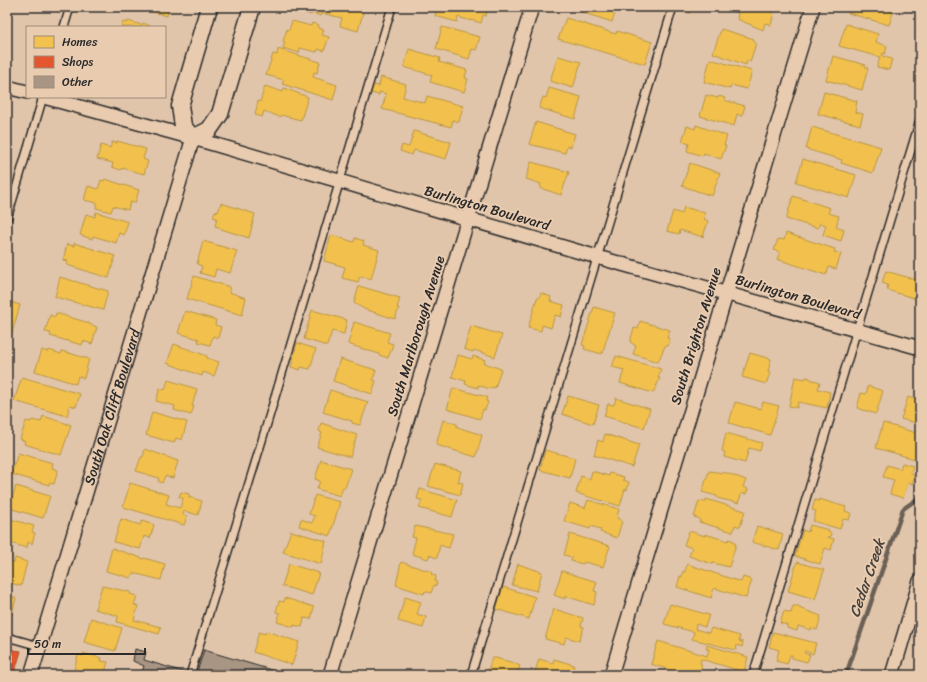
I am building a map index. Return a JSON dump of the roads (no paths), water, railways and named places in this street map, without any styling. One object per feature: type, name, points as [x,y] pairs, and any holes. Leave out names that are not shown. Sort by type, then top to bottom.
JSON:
[{"type":"street","points":[[209,7],[180,106],[183,126],[193,138],[209,130],[220,114],[252,7]]},
{"type":"street","name":"South Marlborough Avenue","points":[[330,675],[532,7]]},
{"type":"street","name":"South Brighton Avenue","points":[[611,675],[812,7]]},
{"type":"street","points":[[7,87],[26,92]]},
{"type":"street","name":"Burlington Boulevard","points":[[48,98],[193,138],[597,257],[726,292],[856,331],[920,348]]},
{"type":"street","name":"South Oak Cliff Boulevard","points":[[31,675],[193,138]]},
{"type":"street","points":[[892,675],[920,581]]},
{"type":"lane","points":[[64,26],[70,7]]},
{"type":"lane","points":[[190,675],[392,7]]},
{"type":"lane","points":[[471,675],[673,7]]},
{"type":"lane","points":[[7,219],[44,98]]},
{"type":"lane","points":[[753,675],[920,120]]},
{"type":"lane","points":[[7,637],[39,646]]},
{"type":"waterway","name":"Cedar Creek","points":[[846,675],[903,509],[920,497]]}]
